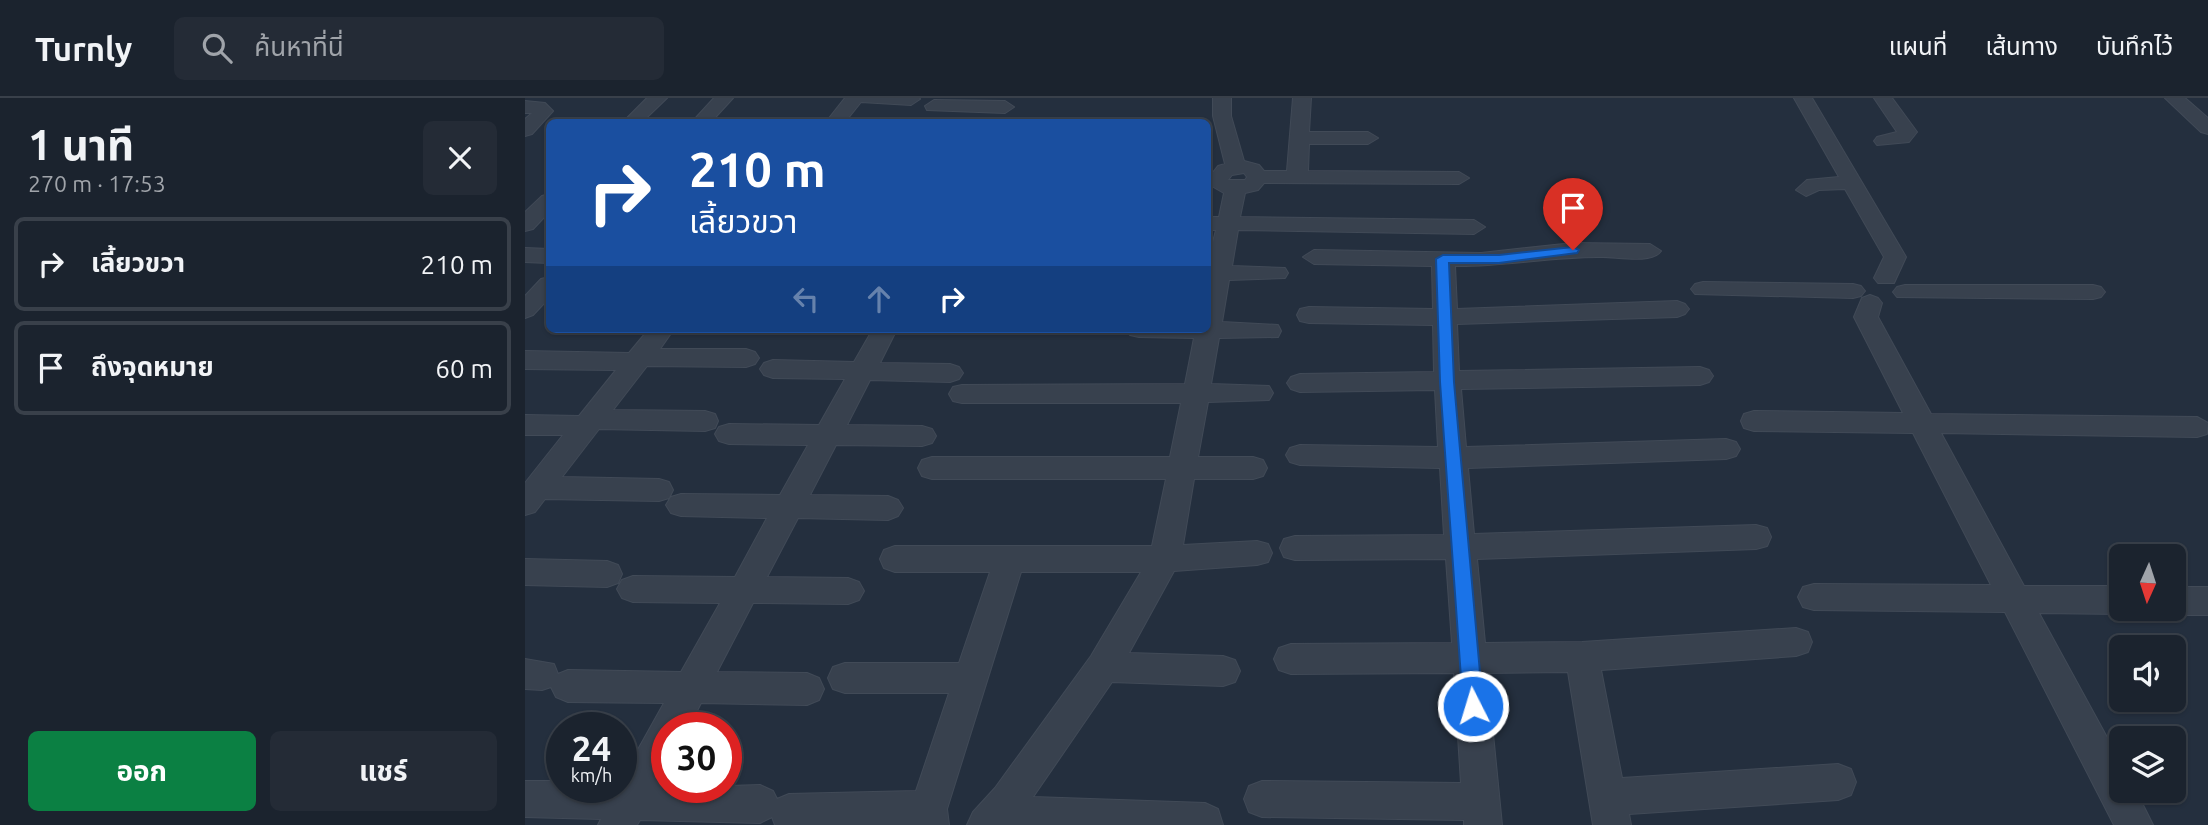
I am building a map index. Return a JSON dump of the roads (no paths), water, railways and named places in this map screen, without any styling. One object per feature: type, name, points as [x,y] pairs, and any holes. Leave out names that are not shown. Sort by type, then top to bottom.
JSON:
[{"type":"street","points":[[635,119],[658,98]]},
{"type":"street","points":[[704,119],[724,98]]},
{"type":"street","points":[[838,119],[855,98]]},
{"type":"street","points":[[866,98],[911,99]]},
{"type":"street","points":[[1211,302],[1224,177],[1216,131],[1222,98]]},
{"type":"street","points":[[1297,178],[1302,98]]},
{"type":"street","points":[[1703,289],[1861,297],[1898,306],[1905,300],[1895,285],[1895,257],[1803,98]]},
{"type":"street","points":[[1883,98],[1907,132],[1902,138],[1884,141]]},
{"type":"street","points":[[2174,98],[2208,128]]},
{"type":"street","points":[[934,106],[1007,109]]},
{"type":"street","points":[[525,107],[538,107],[544,111],[525,130]]},
{"type":"street","points":[[1300,138],[1368,138]]},
{"type":"street","points":[[1224,177],[1252,169],[1258,177],[1459,178]]},
{"type":"street","points":[[1805,190],[1810,184],[1854,183]]},
{"type":"street","points":[[525,224],[546,203]]},
{"type":"street","points":[[1218,223],[1474,227]]},
{"type":"street","points":[[1314,257],[1499,259],[1573,250],[1650,251]]},
{"type":"street","points":[[525,255],[546,256]]},
{"type":"street","points":[[1262,799],[1482,814],[1447,382],[1443,259]]},
{"type":"street","points":[[1213,273],[1277,272]]},
{"type":"street","points":[[1895,285],[2093,292]]},
{"type":"street","points":[[526,307],[546,287]]},
{"type":"street","points":[[1861,297],[1867,317],[1921,423],[2134,825]]},
{"type":"street","points":[[1309,315],[1443,317],[1677,309]]},
{"type":"street","points":[[1211,330],[1269,331]]},
{"type":"street","points":[[529,498],[659,333]]},
{"type":"street","points":[[678,712],[883,333]]},
{"type":"street","points":[[991,820],[1009,801],[1103,667],[1165,559],[1208,333]]},
{"type":"street","points":[[525,360],[745,358]]},
{"type":"street","points":[[773,369],[862,371],[956,383],[1196,394],[1260,393]]},
{"type":"street","points":[[1300,383],[1700,376]]},
{"type":"street","points":[[1754,421],[2197,427]]},
{"type":"street","points":[[525,425],[589,423],[717,427],[828,435],[922,436]]},
{"type":"street","points":[[1300,455],[1453,458],[1726,449]]},
{"type":"street","points":[[932,468],[1253,468]]},
{"type":"street","points":[[529,498],[670,498],[789,506],[888,508]]},
{"type":"street","points":[[1295,548],[1461,547],[1756,537]]},
{"type":"street","points":[[895,559],[1165,559],[1257,553]]},
{"type":"street","points":[[525,799],[623,813],[774,808],[929,817],[1010,559]]},
{"type":"street","points":[[525,572],[744,590],[848,591]]},
{"type":"street","points":[[1814,597],[2109,600]]},
{"type":"street","points":[[2186,601],[2208,601]]},
{"type":"street","points":[[1291,659],[1582,657],[1796,642]]},
{"type":"street","points":[[1582,657],[1610,811],[1838,782]]},
{"type":"street","points":[[1103,667],[1223,671]]},
{"type":"street","points":[[545,678],[691,688],[807,689]]},
{"type":"street","points":[[845,678],[971,678]]},
{"type":"street","points":[[623,813],[651,761]]},
{"type":"street","points":[[991,820],[1205,822]]}]
